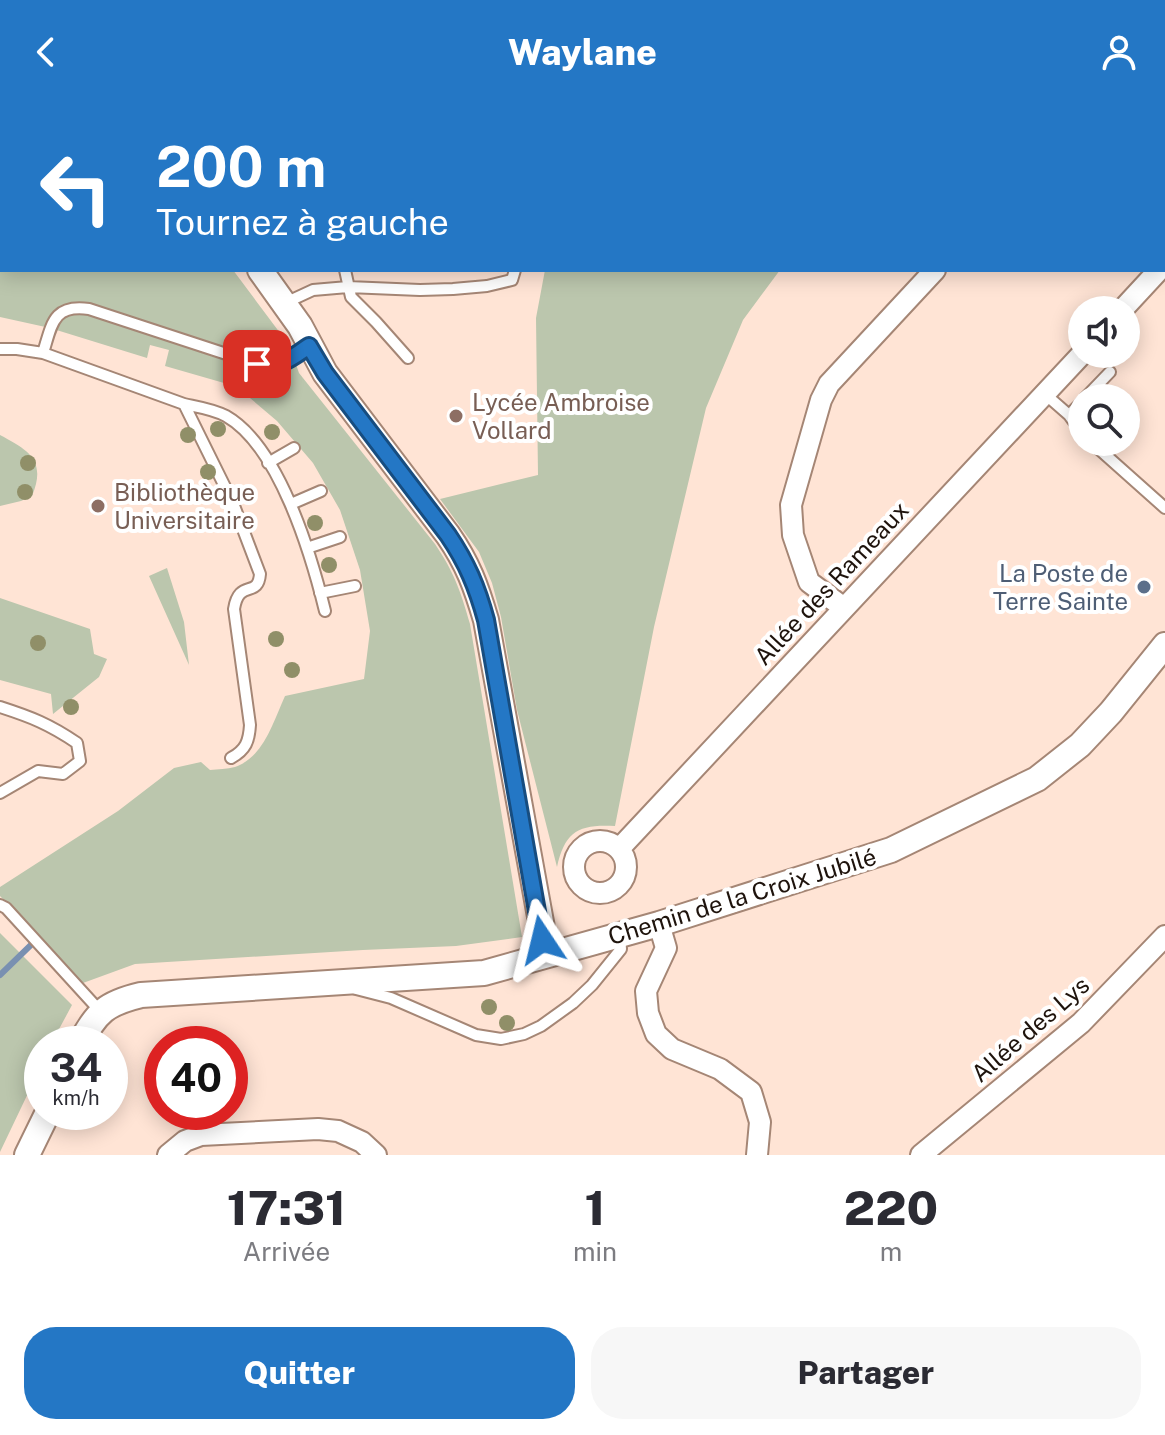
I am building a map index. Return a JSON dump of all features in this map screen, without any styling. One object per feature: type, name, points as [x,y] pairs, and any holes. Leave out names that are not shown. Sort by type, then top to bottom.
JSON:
[{"type":"street","points":[[263,272],[300,326],[336,388],[465,560],[477,588],[486,620],[547,955]]},
{"type":"street","points":[[844,608],[809,582],[793,535],[791,505],[821,400],[829,384],[933,272]]},
{"type":"street","points":[[1135,296],[1157,272]]},
{"type":"street","name":"Allée des Rameaux","points":[[619,849],[1069,368]]},
{"type":"street","name":"Chemin de la Croix Jubilé","points":[[101,1012],[117,1001],[141,995],[484,973],[659,924],[891,850],[1037,779],[1080,745],[1165,645]]},
{"type":"street","points":[[659,924],[666,948],[646,991],[648,1013],[656,1034],[672,1049],[720,1069],[751,1092],[760,1122],[757,1155]]},
{"type":"street","name":"Allée des Lys","points":[[921,1155],[1081,1023],[1165,936]]},
{"type":"street","points":[[90,1026],[101,1012]]},
{"type":"street","points":[[168,1155],[185,1141],[201,1135],[318,1129],[338,1131],[362,1142],[376,1155]]},
{"type":"street","points":[[27,1155],[39,1130]]},
{"type":"lane","points":[[345,272],[351,297],[408,358]]},
{"type":"lane","points":[[285,303],[313,290],[348,287],[420,290],[487,286],[512,280],[514,272]]},
{"type":"lane","points":[[43,353],[56,317],[65,309],[77,307],[257,364],[286,362],[309,346]]},
{"type":"lane","points":[[0,349],[43,353],[226,416],[248,433],[291,504],[325,611]]},
{"type":"lane","points":[[1099,384],[1110,372]]},
{"type":"lane","points":[[1045,394],[1068,414]]},
{"type":"lane","points":[[184,404],[233,503],[260,574],[255,587],[241,591],[234,609],[250,725],[245,748],[231,758]]},
{"type":"lane","points":[[268,463],[294,448]]},
{"type":"lane","points":[[1107,456],[1165,508]]},
{"type":"lane","points":[[291,504],[321,491]]},
{"type":"lane","points":[[307,548],[340,537]]},
{"type":"lane","points":[[320,593],[355,586]]},
{"type":"lane","points":[[0,707],[38,719],[77,743],[80,761],[63,774],[38,771],[0,793]]},
{"type":"lane","points":[[0,905],[101,1012]]},
{"type":"lane","points":[[312,984],[355,989],[391,998],[476,1035],[501,1039],[541,1026],[573,1003],[621,949],[620,935]]},
{"type":"green space","points":[[0,272],[234,272],[289,345],[299,373],[435,544],[456,582],[470,624],[522,937],[456,946],[135,964],[83,983],[0,896],[0,887],[118,811],[174,768],[201,762],[210,770],[235,767],[245,762],[266,738],[285,696],[364,679],[370,631],[360,570],[340,510],[313,463],[277,421],[250,398],[224,383],[165,366],[169,350],[150,345],[147,358],[50,328],[0,317]]},
{"type":"green space","points":[[545,272],[779,272],[743,320],[706,408],[654,627],[615,826],[592,826],[576,832],[564,845],[557,867],[517,710],[492,583],[479,552],[440,499],[538,475],[536,318]]},
{"type":"green space","points":[[0,435],[26,451],[36,465],[37,473],[32,496],[0,506]]},
{"type":"green space","points":[[167,568],[184,622],[189,665],[149,576]]},
{"type":"green space","points":[[0,598],[90,629],[94,654],[107,659],[99,677],[53,714],[51,694],[0,680]]},
{"type":"green space","points":[[0,933],[72,1005],[61,1026],[24,1026],[24,1102],[0,1152]]},
{"type":"waterway","points":[[0,975],[35,941]]},
{"type":"place","name":"Lycée Ambroise Vollard","points":[[456,416]]},
{"type":"place","name":"Bibliothèque Universitaire","points":[[98,506]]},
{"type":"place","name":"La Poste de Terre Sainte","points":[[1144,587]]},
{"type":"route","points":[[257,364],[269,366],[286,362],[309,346],[325,373],[465,560],[486,620],[542,940]]}]
